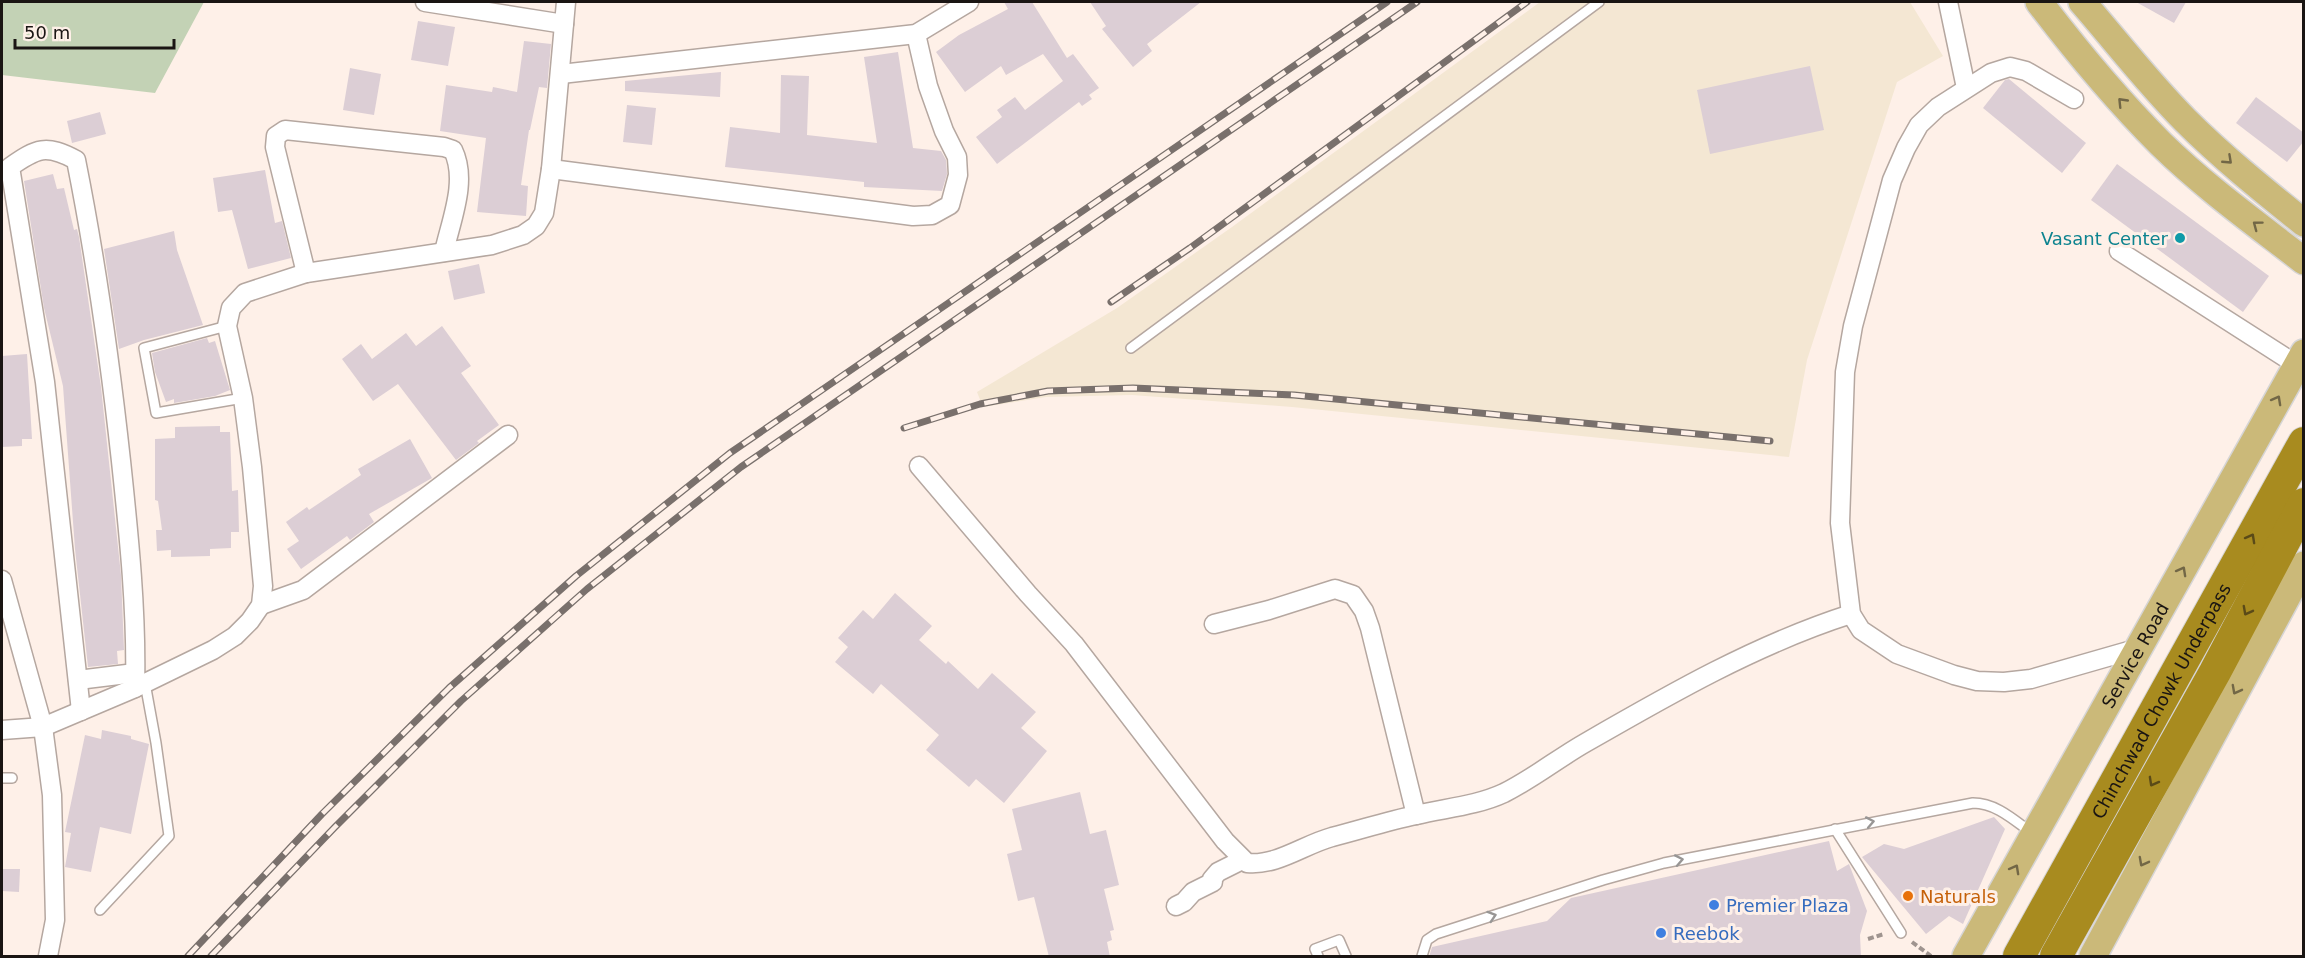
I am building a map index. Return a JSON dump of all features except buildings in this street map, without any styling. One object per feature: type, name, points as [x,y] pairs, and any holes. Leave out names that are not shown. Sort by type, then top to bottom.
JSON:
[{"type":"highway","name":"Chinchwad Chowk Underpass","points":[[2019,957],[2304,443]]},
{"type":"highway","name":"Chinchwad Chowk Underpass","points":[[2056,957],[2215,672],[2304,504]]},
{"type":"main road","points":[[2039,2],[2105,85],[2162,145],[2218,195],[2304,261]]},
{"type":"main road","points":[[2082,2],[2145,77],[2186,120],[2243,174],[2304,223]]},
{"type":"main road","name":"Service Road","points":[[1966,957],[2300,359]]},
{"type":"main road","points":[[2093,957],[2304,565]]},
{"type":"street","points":[[425,2],[564,24]]},
{"type":"street","points":[[2,730],[43,728],[235,636],[250,621],[261,605],[261,563],[243,398],[227,326],[231,308],[245,293],[306,273],[492,245],[523,235],[536,226],[544,213],[551,169],[566,2]]},
{"type":"street","points":[[561,74],[916,34],[969,2]]},
{"type":"street","points":[[1948,2],[1966,88]]},
{"type":"street","points":[[551,169],[913,216],[932,215],[951,205],[958,175],[957,157],[928,86],[916,34]]},
{"type":"street","points":[[2074,99],[2026,71],[2010,67],[1991,73],[1938,107],[1919,125],[1906,148],[1892,180],[1853,326],[1845,372],[1840,523],[1851,614],[1861,630],[1897,654],[1954,675],[1977,681],[2004,682],[2031,679],[2139,648]]},
{"type":"street","points":[[306,273],[275,147],[276,136],[285,130],[444,147],[453,150],[459,161],[460,176],[444,252]]},
{"type":"street","points":[[81,711],[45,382],[10,167],[33,151],[58,150],[76,160],[88,218],[110,360],[131,552],[138,681]]},
{"type":"street","points":[[2120,250],[2300,359]]},
{"type":"street","points":[[261,605],[303,590],[508,435]]},
{"type":"street","points":[[919,466],[1028,594],[1074,644],[1224,840],[1246,863],[1262,865],[1314,842],[1416,814],[1464,806],[1501,794],[1540,774],[1579,747],[1669,695],[1769,644],[1801,630],[1851,614]]},
{"type":"street","points":[[2,580],[7,620],[43,728],[52,795],[55,920],[48,957]]},
{"type":"street","points":[[1214,624],[1269,610],[1335,589],[1353,595],[1364,610],[1370,628],[1416,814]]},
{"type":"street","points":[[78,680],[138,681]]},
{"type":"street","points":[[1176,906],[1184,902],[1193,892],[1213,882],[1212,879],[1218,872],[1242,860]]},
{"type":"lane","points":[[1131,348],[1599,2]]},
{"type":"lane","points":[[227,326],[144,348],[156,414],[243,398]]},
{"type":"lane","points":[[100,910],[169,836],[156,743],[138,681]]},
{"type":"lane","points":[[2,778],[12,778]]},
{"type":"lane","points":[[1422,957],[1427,940],[1436,934],[1603,880],[1664,864],[1835,829],[1953,806],[1986,803],[2009,816],[2034,835]]},
{"type":"lane","points":[[1835,829],[1901,933]]},
{"type":"lane","points":[[1318,957],[1315,949],[1338,940],[1346,957]]},
{"type":"shaded area","points":[[1540,2],[1910,2],[1943,56],[1897,82],[1807,360],[1789,457],[1292,407],[1132,395],[1046,397],[983,407],[977,392],[1117,308]]},
{"type":"green space","points":[[2,2],[204,2],[155,93],[2,75]]},
{"type":"railway","points":[[188,956],[322,814],[449,688],[576,576],[730,453],[1387,2]]},
{"type":"railway","points":[[211,956],[461,701],[587,589],[741,467],[1417,2]]},
{"type":"railway","points":[[1111,302],[1190,248],[1527,2]]},
{"type":"railway","points":[[904,428],[980,404],[1048,391],[1133,388],[1294,395],[1770,441]]},
{"type":"place","name":"Vasant Center","points":[[2180,238]]},
{"type":"place","name":"Naturals","points":[[1908,896]]},
{"type":"place","name":"Premier Plaza","points":[[1714,905]]},
{"type":"place","name":"Reebok","points":[[1661,933]]}]
